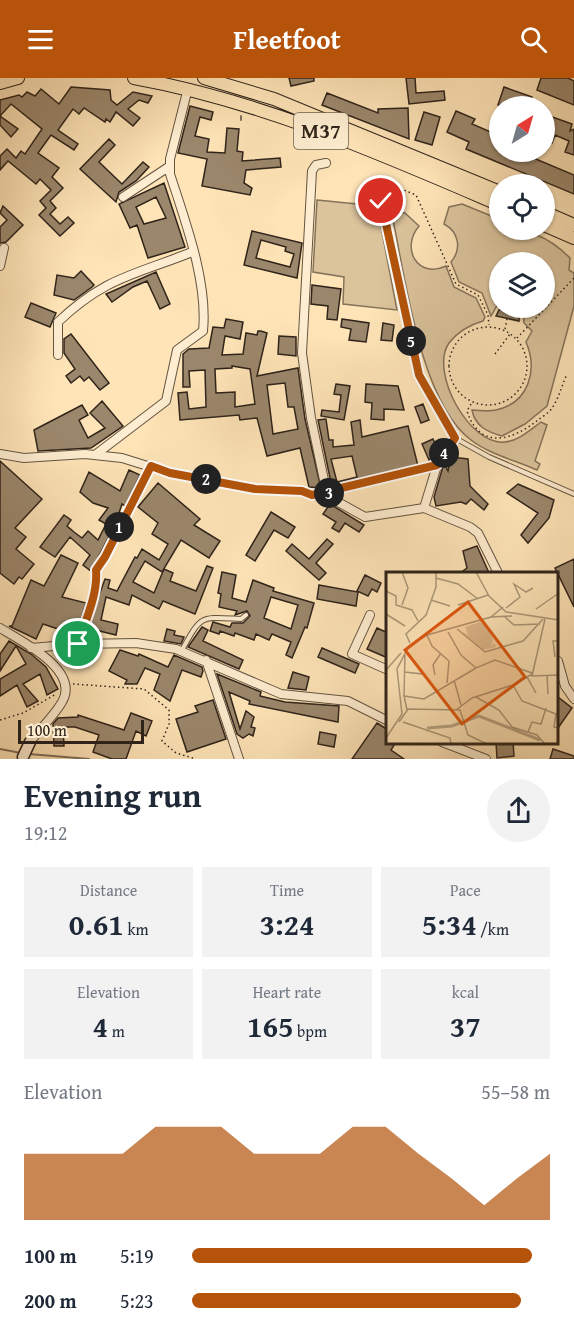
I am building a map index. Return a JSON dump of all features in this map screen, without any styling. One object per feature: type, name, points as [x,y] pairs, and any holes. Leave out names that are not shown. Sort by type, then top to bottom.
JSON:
[{"type":"main road","points":[[0,83],[18,78]]},
{"type":"main road","name":"M37","points":[[134,78],[188,88],[331,128],[489,188]]},
{"type":"main road","name":"M37","points":[[204,78],[274,99],[331,128],[489,200]]},
{"type":"main road","points":[[555,217],[574,225]]},
{"type":"main road","points":[[555,230],[574,238]]},
{"type":"street","points":[[95,455],[166,401],[177,350],[203,331],[202,297],[170,166],[188,88]]},
{"type":"street","points":[[326,163],[316,165],[312,171],[302,353],[311,418],[324,480],[330,493],[345,507],[365,517],[424,508],[478,533],[498,572]]},
{"type":"street","points":[[123,197],[170,166]]},
{"type":"street","points":[[0,266],[4,248]]},
{"type":"street","points":[[58,355],[58,322],[94,291],[115,279],[192,252]]},
{"type":"street","points":[[424,508],[437,465],[455,438]]},
{"type":"street","points":[[0,454],[24,458],[95,455],[122,458],[170,473],[255,489],[302,491],[312,495],[330,493]]},
{"type":"street","points":[[370,615],[352,654],[386,669]]},
{"type":"street","points":[[0,628],[54,664],[62,675],[65,688],[63,702],[30,742],[22,758]]},
{"type":"street","points":[[31,648],[136,643],[181,651],[281,694],[348,701],[386,720]]},
{"type":"street","points":[[206,660],[239,759]]},
{"type":"street","points":[[559,665],[565,686],[574,699]]},
{"type":"street","points":[[446,744],[469,756],[486,759]]},
{"type":"lane","points":[[392,185],[385,189],[381,201],[419,375],[455,438],[489,457],[574,494]]},
{"type":"lane","points":[[78,644],[90,605],[96,570],[105,557],[151,466]]},
{"type":"lane","points":[[181,651],[202,619],[214,616],[241,619],[246,615]]},
{"type":"path","points":[[392,185],[416,195],[456,284],[478,295],[488,315],[489,326]]},
{"type":"path","points":[[517,338],[574,278]]},
{"type":"path","points":[[504,329],[507,318]]},
{"type":"path","points":[[489,326],[504,329],[517,338],[527,358],[526,379],[514,397],[494,406],[472,403],[455,389],[448,368],[452,347],[467,331],[489,326]]},
{"type":"path","points":[[495,354],[510,334]]},
{"type":"path","points":[[472,403],[467,411],[479,431],[502,440],[513,437],[551,409],[567,374]]},
{"type":"path","points":[[330,493],[437,465]]},
{"type":"path","points":[[0,720],[23,713],[73,683],[144,689],[169,710],[169,724],[162,741],[176,753],[196,759]]},
{"type":"shaded area","points":[[317,200],[377,206],[397,310],[343,304],[344,277],[313,272]]},
{"type":"shaded area","points":[[462,204],[489,215],[489,240],[548,240],[570,258],[569,270],[574,273],[574,306],[547,406],[525,424],[502,436],[482,427],[472,410],[493,411],[507,406],[523,393],[528,384],[531,363],[526,342],[532,331],[524,323],[524,318],[555,318],[555,252],[489,252],[489,311],[482,293],[459,282],[451,262],[458,246],[453,231],[444,224],[449,207]]},
{"type":"shaded area","points":[[396,212],[405,213],[419,226],[411,244],[415,260],[427,268],[436,269],[446,266],[454,287],[476,298],[485,317],[483,321],[456,335],[449,343],[444,355],[444,371],[448,388],[456,404],[466,420],[478,432],[491,440],[505,442],[515,440],[541,422],[547,425],[535,461],[540,464],[537,470],[495,453],[471,440],[453,422],[439,397],[427,368],[409,303],[392,215]]},
{"type":"building","points":[[289,78],[314,78],[314,81],[291,86]]},
{"type":"building","points":[[406,78],[415,78],[416,93],[444,91],[445,100],[409,104]]},
{"type":"building","points":[[541,78],[568,78],[574,81],[574,105],[555,96],[537,90]]},
{"type":"building","points":[[71,87],[110,90],[111,100],[117,105],[133,92],[152,96],[148,103],[139,100],[128,109],[140,118],[133,126],[116,112],[110,122],[106,119],[105,122],[84,108],[79,114],[73,109],[58,130],[78,144],[74,150],[51,135],[38,153],[59,168],[52,177],[63,188],[50,201],[56,208],[50,214],[60,224],[68,217],[74,223],[60,236],[39,215],[46,208],[40,201],[51,190],[40,179],[36,184],[8,161],[0,170],[0,156],[7,149],[16,158],[21,151],[25,154],[42,129],[11,104],[0,116],[0,100],[19,95],[22,97],[27,92],[35,96],[41,89],[59,104]]},
{"type":"building","points":[[504,87],[529,96],[501,96]]},
{"type":"building","points":[[327,93],[378,113],[378,109],[408,108],[409,139],[322,105]]},
{"type":"building","points":[[190,106],[213,112],[211,120],[200,117],[195,136],[209,139],[207,152],[225,153],[227,128],[239,129],[237,151],[243,152],[242,161],[280,158],[281,167],[246,170],[244,183],[252,188],[250,195],[202,186],[207,159],[178,153]]},
{"type":"building","points":[[456,111],[475,119],[472,124],[489,131],[489,159],[466,149],[469,142],[447,132]]},
{"type":"building","points":[[424,112],[440,117],[432,145],[415,140]]},
{"type":"building","points":[[0,116],[18,129],[11,137],[0,125]]},
{"type":"building","points":[[555,118],[572,124],[570,131],[574,129],[574,155],[565,152],[569,141],[555,135]]},
{"type":"building","points":[[109,139],[115,145],[99,162],[122,184],[143,162],[149,167],[136,181],[119,192],[116,202],[80,169]]},
{"type":"building","points":[[497,162],[543,162],[574,175],[574,194],[555,186],[555,174],[526,174]]},
{"type":"building","points":[[164,183],[185,247],[148,258],[137,225],[130,228],[119,204]],"holes":[[[156,197],[166,218],[144,224],[136,207]]]},
{"type":"building","points":[[3,206],[23,225],[6,242],[0,243],[0,227],[7,220],[0,213]]},
{"type":"building","points":[[252,231],[302,243],[297,278],[244,265]],"holes":[[[261,240],[286,247],[285,251],[294,254],[290,267],[256,258]]]},
{"type":"building","points":[[81,271],[94,285],[92,287],[74,300],[54,295],[57,275],[74,278]]},
{"type":"building","points":[[156,272],[170,304],[160,309],[147,281],[133,287],[112,302],[106,294]]},
{"type":"building","points":[[312,285],[341,289],[337,320],[327,319],[328,306],[311,304]]},
{"type":"building","points":[[31,303],[56,313],[50,327],[25,317]]},
{"type":"building","points":[[226,319],[243,322],[240,339],[225,336],[222,355],[243,354],[246,333],[257,335],[258,331],[261,331],[267,333],[257,376],[298,368],[305,419],[321,488],[309,487],[300,448],[267,456],[257,418],[240,420],[239,415],[180,420],[178,393],[187,392],[189,409],[206,407],[205,370],[189,371],[190,387],[183,387],[183,354],[189,349],[209,348],[213,327],[224,328]],"holes":[[[232,366],[250,369],[255,404],[235,407],[235,392],[216,393],[215,369],[232,368]],[[285,383],[288,407],[294,407],[298,429],[273,434],[267,385]]]},
{"type":"building","points":[[342,319],[369,323],[366,342],[349,340],[351,329],[341,327]]},
{"type":"building","points":[[383,323],[394,325],[392,341],[381,340]]},
{"type":"building","points":[[71,334],[109,383],[100,390],[89,377],[84,381],[80,376],[71,383],[66,376],[75,369],[64,353],[64,339]]},
{"type":"building","points":[[279,336],[296,337],[296,356],[278,354]]},
{"type":"building","points":[[336,384],[350,386],[344,420],[321,416],[322,410],[339,412],[341,395],[334,394]]},
{"type":"building","points":[[366,384],[398,386],[404,410],[384,409],[384,420],[371,419],[372,403],[365,402]]},
{"type":"building","points":[[102,401],[123,426],[91,448],[38,451],[34,430],[82,405],[88,415],[79,420],[88,438],[105,428],[90,413]]},
{"type":"building","points":[[423,404],[429,420],[421,423],[415,407]]},
{"type":"building","points":[[326,419],[329,440],[333,440],[333,447],[354,445],[351,422],[360,420],[362,437],[408,426],[418,466],[335,489],[330,478],[318,420]],"holes":[[[352,456],[357,477],[337,482],[331,459]]]},
{"type":"building","points":[[433,439],[438,450],[429,460],[422,444]]},
{"type":"building","points":[[451,457],[468,459],[470,486],[488,504],[484,510],[471,499],[466,504],[461,502],[436,506],[434,497],[444,463],[448,471]]},
{"type":"building","points":[[0,461],[42,499],[15,528],[26,537],[16,549],[34,564],[22,579],[19,577],[14,584],[0,573]]},
{"type":"building","points":[[129,470],[140,475],[125,506],[122,504],[115,525],[91,571],[83,565],[90,555],[70,537],[55,557],[40,547],[64,515],[71,520],[67,526],[82,538],[88,531],[98,540],[106,524],[99,520],[108,508],[93,503],[80,492],[89,472],[120,491]]},
{"type":"building","points":[[158,483],[200,519],[194,525],[220,541],[209,558],[181,540],[162,572],[145,561],[133,582],[154,593],[164,569],[173,573],[170,581],[196,591],[207,566],[213,568],[195,614],[163,601],[159,609],[132,595],[129,605],[106,597],[101,620],[118,624],[116,635],[87,628],[105,579],[110,580],[108,588],[117,591],[135,557],[137,558],[142,549],[159,560],[168,544],[152,534],[158,523],[138,507]]},
{"type":"building","points":[[518,484],[554,500],[549,518],[528,543],[521,535],[538,513],[507,493]]},
{"type":"building","points":[[330,504],[364,525],[359,532],[345,523],[339,532],[332,528],[336,522],[323,514]]},
{"type":"building","points":[[271,512],[295,527],[288,538],[274,530],[255,561],[246,555]]},
{"type":"building","points":[[327,539],[333,544],[316,563],[326,573],[319,580],[286,551],[292,544],[309,559]]},
{"type":"building","points":[[477,546],[489,572],[461,572],[467,568],[463,551]]},
{"type":"building","points":[[61,555],[78,563],[62,597],[86,603],[76,635],[43,624],[36,639],[9,626],[12,626],[31,580],[44,586]]},
{"type":"building","points":[[574,559],[574,607],[559,572],[555,568]]},
{"type":"building","points":[[222,572],[236,575],[232,598],[246,602],[253,580],[274,588],[273,591],[314,603],[307,628],[305,627],[292,658],[286,655],[291,642],[272,634],[269,640],[256,634],[254,640],[235,633],[234,636],[220,631],[219,634],[210,631],[213,622],[230,627],[232,623],[243,623],[250,616],[247,611],[235,615],[237,611],[219,607],[221,594],[218,593]],"holes":[[[271,597],[298,605],[291,629],[264,618]]]},
{"type":"building","points":[[365,575],[381,583],[377,592],[372,589],[368,596],[357,591]]},
{"type":"building","points":[[319,585],[358,592],[356,606],[317,599]]},
{"type":"building","points":[[202,627],[208,630],[203,641],[243,660],[239,669],[188,647]]},
{"type":"building","points":[[377,628],[386,632],[386,657],[367,649]]},
{"type":"building","points":[[167,629],[175,631],[174,635],[184,637],[181,644],[164,641]]},
{"type":"building","points":[[9,641],[31,654],[46,667],[58,689],[47,695],[40,674],[23,684],[38,701],[27,707],[17,685],[0,696],[0,679],[26,664],[16,646],[0,671],[0,654]]},
{"type":"building","points":[[322,648],[359,664],[355,673],[318,657]]},
{"type":"building","points":[[120,650],[138,656],[139,654],[168,667],[174,655],[202,667],[203,671],[201,677],[182,670],[170,701],[154,690],[160,674],[145,668],[137,684],[125,684],[127,680],[109,671]]},
{"type":"building","points":[[293,672],[309,677],[306,690],[288,688]]},
{"type":"building","points":[[217,674],[261,692],[260,696],[285,702],[339,706],[338,722],[249,704],[250,701],[229,692],[240,729],[246,711],[254,717],[251,727],[255,728],[253,736],[249,734],[243,738],[237,734]]},
{"type":"building","points":[[559,698],[572,708],[559,727]]},
{"type":"building","points":[[213,700],[226,739],[187,752],[176,719],[198,712],[195,706]]},
{"type":"building","points":[[131,713],[152,721],[146,736],[136,731],[126,759],[112,759],[93,752],[99,735],[75,727],[63,727],[64,746],[54,746],[53,724],[58,718],[78,717],[78,715],[124,730]]},
{"type":"building","points":[[377,723],[386,729],[386,744],[395,744],[391,750],[404,759],[352,759]]},
{"type":"building","points":[[320,732],[336,735],[334,747],[318,744]]},
{"type":"building","points":[[496,744],[513,744],[514,756],[497,758]]},
{"type":"building","points":[[553,749],[574,756],[574,759],[550,759]]},
{"type":"waterway","points":[[0,749],[21,753]]},
{"type":"waterway","points":[[29,754],[89,759]]},
{"type":"route","points":[[78,644],[90,605],[96,570],[105,557],[151,466],[170,473],[219,480],[255,489],[282,492],[302,491],[312,495],[330,493],[437,465],[455,438],[419,375],[381,201]]}]
